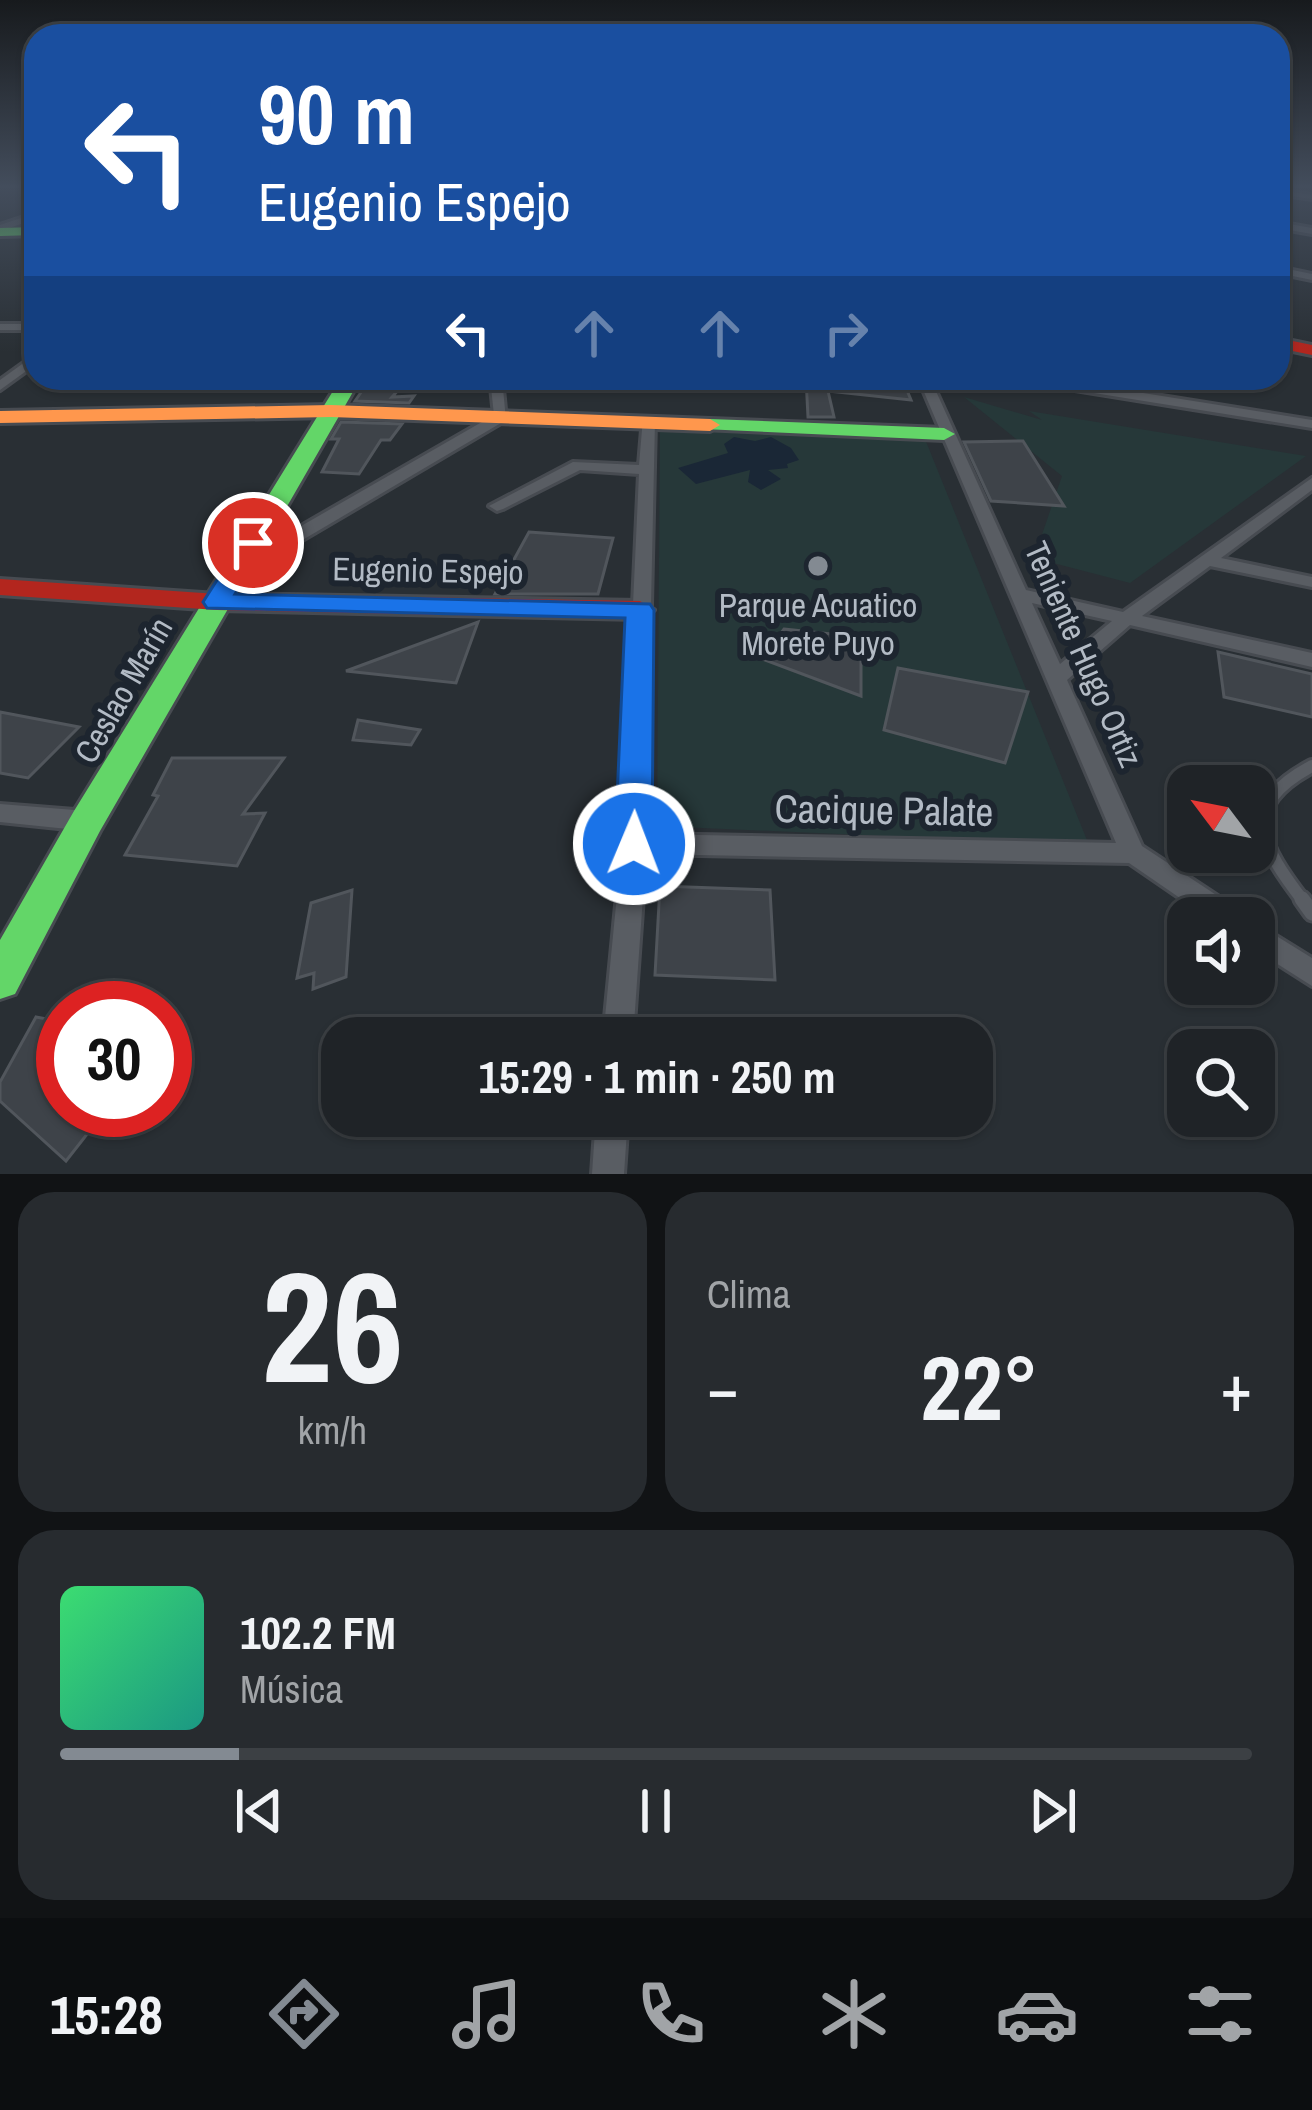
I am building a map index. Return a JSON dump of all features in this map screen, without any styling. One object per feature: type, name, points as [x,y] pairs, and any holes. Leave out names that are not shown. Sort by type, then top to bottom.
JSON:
[{"type":"street","points":[[0,386],[24,367]]},
{"type":"street","points":[[0,373],[16,373]]},
{"type":"street","name":"Ceslao Marín","points":[[1,975],[87,821],[344,390]]},
{"type":"street","points":[[498,390],[501,417]]},
{"type":"street","name":"Teniente Hugo Ortiz","points":[[928,390],[1133,853]]},
{"type":"street","points":[[1100,390],[1312,424]]},
{"type":"street","points":[[0,417],[331,411],[944,434]]},
{"type":"street","points":[[288,541],[501,417]]},
{"type":"street","points":[[620,1017],[634,844],[648,421]]},
{"type":"street","points":[[497,506],[578,465],[644,470]]},
{"type":"street","points":[[1058,677],[1127,618],[1312,483]]},
{"type":"street","points":[[1207,560],[1312,582]]},
{"type":"street","name":"Eugenio Espejo","points":[[0,587],[217,602],[640,610]]},
{"type":"street","points":[[1018,595],[1312,660]]},
{"type":"street","points":[[0,813],[87,821]]},
{"type":"street","name":"Cacique Palate","points":[[634,844],[1133,853]]},
{"type":"street","points":[[1133,853],[1199,897]]},
{"type":"street","points":[[1275,948],[1312,973]]},
{"type":"street","points":[[608,1174],[611,1137]]},
{"type":"lane","points":[[1312,766],[1268,796],[1261,819],[1262,839],[1312,913]]},
{"type":"shaded area","points":[[964,397],[1042,420],[1029,411],[1306,456],[1130,583],[1034,558],[1062,476]]},
{"type":"shaded area","name":"Parque Acuatico Morete Puyo","points":[[660,429],[925,439],[1089,845],[657,826]]},
{"type":"water","name":"Parque Acuatico Morete Puyo","points":[[734,437],[755,441],[771,437],[791,448],[799,460],[787,464],[788,468],[768,470],[781,479],[761,490],[748,482],[750,470],[696,484],[678,468],[728,453],[724,444]]},
{"type":"building","points":[[363,390],[398,390],[392,397],[414,396],[409,403],[355,401]]},
{"type":"building","points":[[807,390],[907,390],[911,400],[828,391],[834,417],[808,417]]},
{"type":"building","points":[[341,422],[402,424],[390,440],[381,440],[359,474],[322,472],[339,439],[331,439]]},
{"type":"building","points":[[1023,441],[1064,506],[991,501],[964,442]]},
{"type":"building","points":[[529,532],[613,538],[598,594],[495,594]]},
{"type":"building","points":[[478,622],[456,683],[346,671]]},
{"type":"building","points":[[784,629],[861,637],[861,696],[762,659]]},
{"type":"building","points":[[1218,652],[1312,674],[1312,717],[1224,697]]},
{"type":"building","points":[[898,668],[1028,692],[1005,763],[884,730]]},
{"type":"building","points":[[0,712],[79,727],[28,778],[0,773]]},
{"type":"building","points":[[358,720],[420,730],[411,745],[353,740]]},
{"type":"building","points":[[172,758],[284,758],[243,814],[265,813],[237,866],[125,855],[158,796],[153,795]]},
{"type":"building","points":[[660,886],[770,890],[775,980],[655,975]]},
{"type":"building","points":[[352,890],[346,977],[313,989],[314,973],[297,978],[311,903]]},
{"type":"building","points":[[36,1017],[36,1134],[0,1101],[0,1082]]},
{"type":"building","points":[[40,1137],[85,1137],[66,1161]]},
{"type":"traffic: fast","points":[[0,980],[87,821],[344,390]]},
{"type":"traffic: fast","points":[[710,425],[944,434]]},
{"type":"traffic: slow","points":[[0,417],[331,411],[710,425]]},
{"type":"traffic: jam","points":[[1290,345],[1312,350]]},
{"type":"traffic: jam","points":[[0,587],[217,602],[640,610]]},
{"type":"place","name":"Parque Acuatico Morete Puyo","points":[[818,566]]},
{"type":"route","points":[[253,543],[217,602],[640,610],[634,844]]}]
